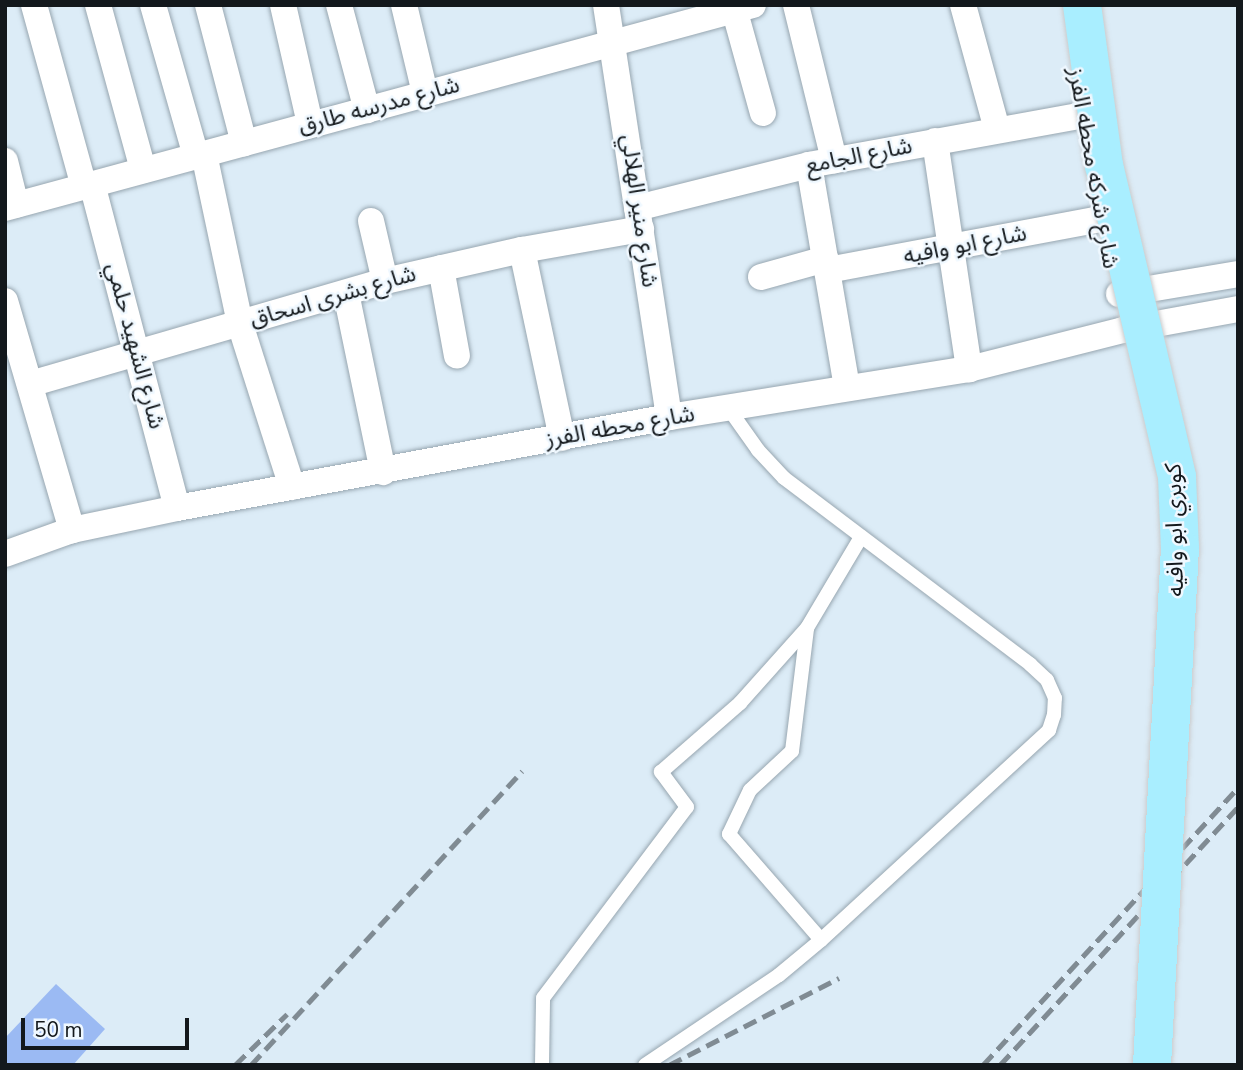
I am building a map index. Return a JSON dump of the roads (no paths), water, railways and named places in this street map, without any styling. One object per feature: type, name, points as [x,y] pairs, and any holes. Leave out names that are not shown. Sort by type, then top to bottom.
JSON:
[{"type":"main road","name":"كوبري ابو وافيه","points":[[1082,5],[1104,165],[1177,477],[1180,548],[1152,1065]]},
{"type":"main road","name":"كوبري ابو وافيه","points":[[1107,5],[1127,161],[1188,404],[1199,481],[1202,550],[1178,1065]]},
{"type":"street","name":"شارع الشهيد حلمي","points":[[34,5],[137,355],[177,508]]},
{"type":"street","points":[[98,5],[144,170]]},
{"type":"street","points":[[153,5],[200,155],[240,324],[292,487]]},
{"type":"street","points":[[208,5],[244,143]]},
{"type":"street","points":[[283,5],[310,124]]},
{"type":"street","points":[[339,5],[367,110]]},
{"type":"street","name":"شارع منير الهلالي","points":[[606,5],[615,44],[669,417]]},
{"type":"street","points":[[796,5],[821,162],[827,265],[846,388]]},
{"type":"street","points":[[963,5],[997,130]]},
{"type":"street","name":"شارع شركه محطه الفرز","points":[[1064,5],[1123,330]]},
{"type":"street","points":[[408,6],[425,93]]},
{"type":"street","name":"شارع مدرسه طارق","points":[[11,206],[615,44],[671,16],[740,7]]},
{"type":"street","points":[[740,7],[763,113]]},
{"type":"street","name":"شارع الجامع","points":[[639,219],[821,162],[1084,115]]},
{"type":"street","points":[[935,141],[969,369]]},
{"type":"street","points":[[5,161],[11,206]]},
{"type":"street","name":"شارع بشرى اسحاق","points":[[30,384],[385,281],[522,250],[639,219]]},
{"type":"street","name":"شارع ابو وافيه","points":[[761,277],[951,248],[1101,219]]},
{"type":"street","points":[[371,221],[385,281]]},
{"type":"street","points":[[522,250],[562,438]]},
{"type":"street","points":[[440,268],[457,356]]},
{"type":"street","points":[[1115,295],[1238,274]]},
{"type":"street","points":[[346,293],[383,472]]},
{"type":"street","points":[[5,301],[72,530]]},
{"type":"street","name":"شارع محطه الفرز","points":[[5,554],[72,530],[177,508],[669,417],[969,369],[1123,330],[1238,309]]},
{"type":"lane","points":[[645,1065],[779,975],[821,940],[1049,730],[1054,715],[1055,698],[1047,680],[1030,664],[784,478],[758,450],[729,409]]},
{"type":"lane","points":[[542,1065],[543,998],[687,807],[661,772],[740,703],[807,628],[861,537]]},
{"type":"lane","points":[[807,628],[792,751],[750,790],[729,834],[821,940]]},
{"type":"railway","points":[[251,1065],[522,771]]},
{"type":"railway","points":[[983,1065],[1238,788]]},
{"type":"railway","points":[[1000,1065],[1238,807]]},
{"type":"railway","points":[[669,1065],[839,978]]},
{"type":"railway","points":[[235,1065],[287,1014]]}]
